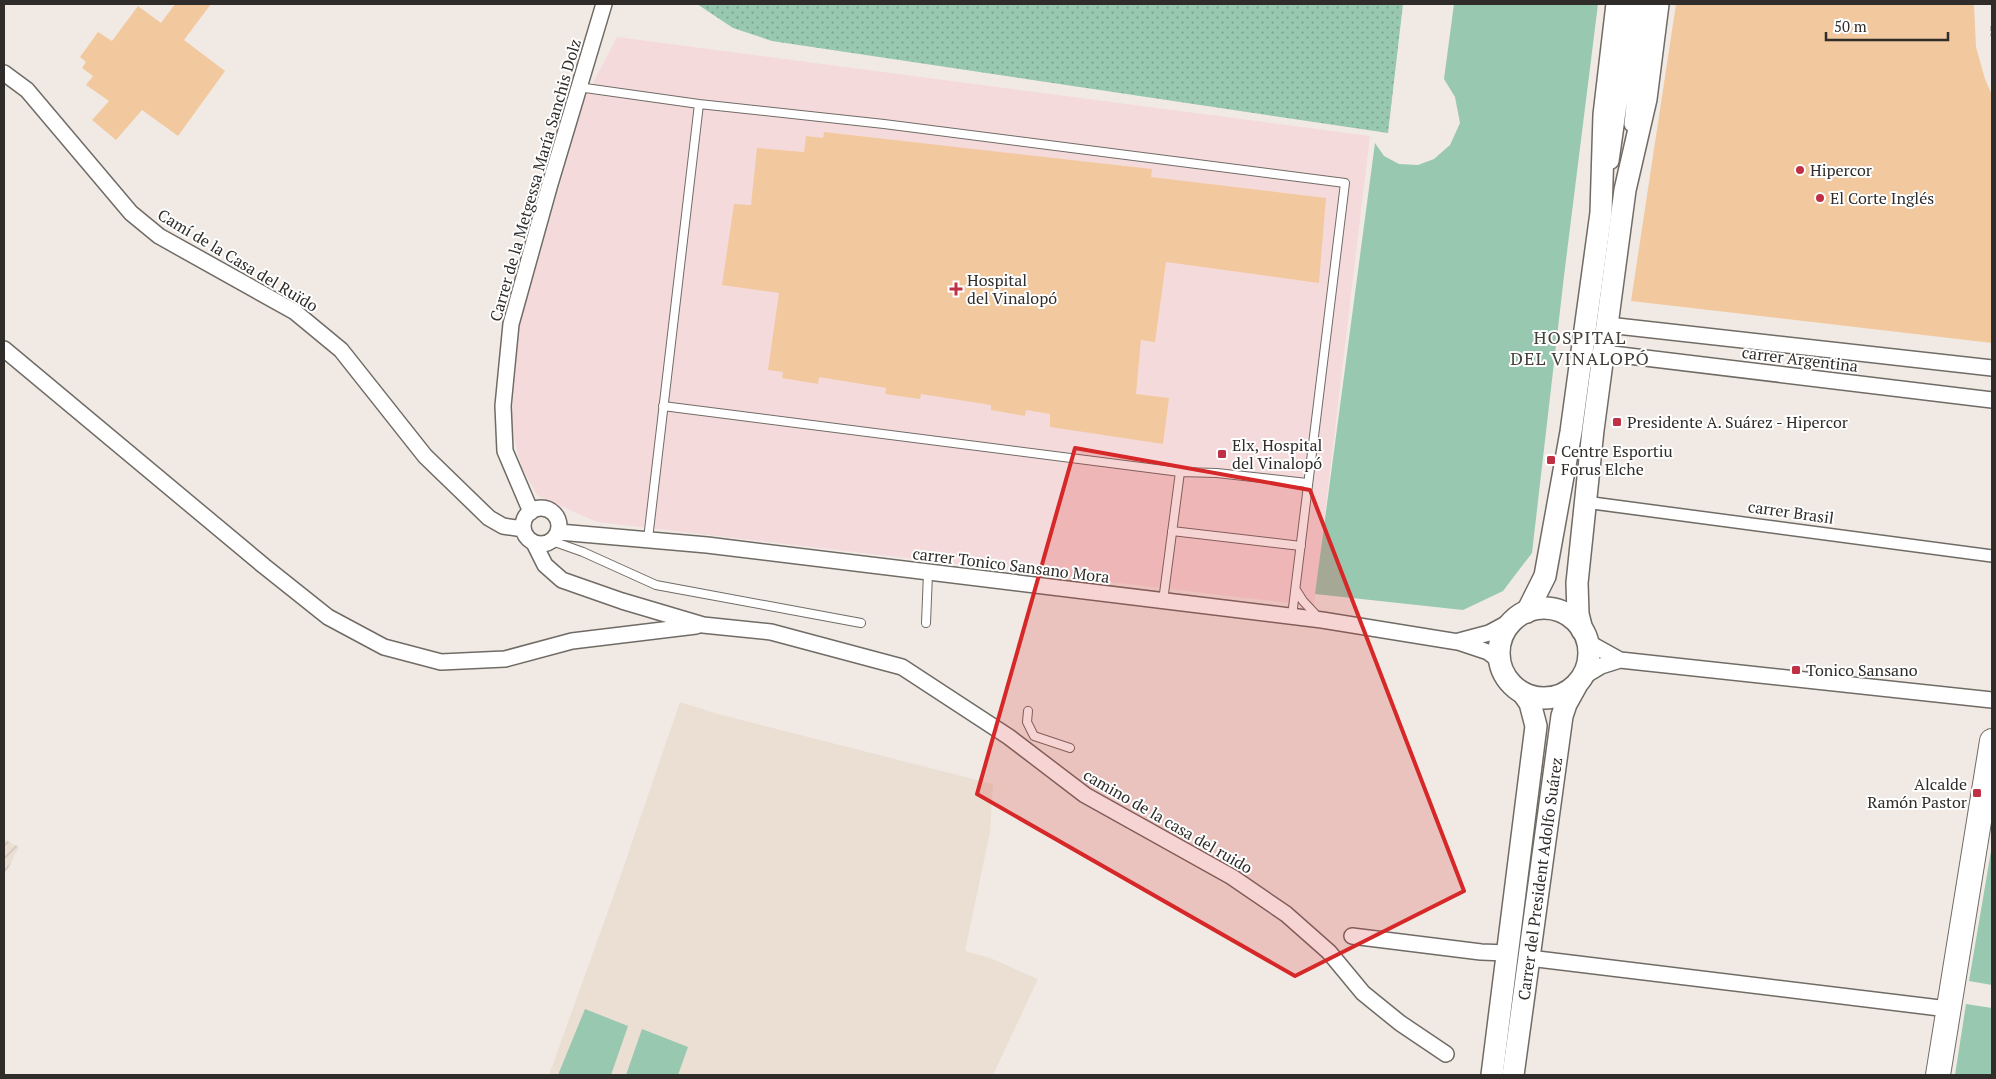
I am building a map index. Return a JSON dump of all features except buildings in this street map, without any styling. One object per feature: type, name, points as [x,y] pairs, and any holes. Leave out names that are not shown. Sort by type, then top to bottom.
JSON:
[{"type":"main road","points":[[1521,616],[1545,576],[1571,432],[1601,213],[1604,115],[1617,4]]},
{"type":"main road","points":[[1584,634],[1572,618],[1560,611],[1546,608],[1521,616],[1507,627],[1500,640],[1500,661],[1509,682],[1523,693],[1534,698],[1549,698],[1564,694],[1579,682],[1589,659],[1584,634],[1578,614],[1577,583],[1585,502],[1625,190],[1646,99],[1658,4]]},
{"type":"main road","name":"Carrer del President Adolfo Suárez","points":[[1513,1075],[1562,716],[1566,704],[1579,682]]},
{"type":"main road","name":"Carrer del President Adolfo Suárez","points":[[1492,1075],[1536,726],[1530,703],[1523,693]]},
{"type":"main road","points":[[1938,1075],[1992,741]]},
{"type":"street","name":"Carrer de la Metgessa María Sanchis Dolz","points":[[531,512],[505,451],[503,406],[511,324],[578,87],[604,4]]},
{"type":"street","points":[[1601,213],[1618,120],[1632,4]]},
{"type":"street","points":[[1625,190],[1645,4]]},
{"type":"street","name":"Camí de la Casa del Ruïdo","points":[[4,73],[27,90],[131,213],[159,236],[295,312],[341,350],[425,456],[489,518],[503,526],[524,529]]},
{"type":"street","name":"carrer Argentina","points":[[1608,325],[1992,368]]},
{"type":"street","points":[[4,349],[328,617],[384,647],[441,662],[505,659],[572,641],[703,625]]},
{"type":"street","name":"carrer Argentina","points":[[1604,353],[1992,400]]},
{"type":"street","name":"carrer Brasil","points":[[1585,502],[1992,556]]},
{"type":"street","points":[[534,543],[543,544],[556,537],[560,524],[554,513],[542,508],[531,512],[524,523],[524,529],[526,536],[534,543],[545,565],[562,580],[703,625]]},
{"type":"street","name":"carrer Tonico Sansano Mora","points":[[556,537],[648,539],[1292,616],[1458,642],[1488,652],[1500,661]]},
{"type":"street","name":"carrer Tonico Sansano Mora","points":[[1458,642],[1489,633],[1521,616]]},
{"type":"street","name":"camino de la casa del ruido","points":[[703,625],[771,632],[902,667],[1009,737],[1085,795],[1232,877],[1286,914],[1329,952],[1363,993],[1400,1023],[1446,1054]]},
{"type":"street","points":[[1584,634],[1593,645],[1620,660],[1992,700]]},
{"type":"street","points":[[1579,682],[1601,666],[1620,660]]},
{"type":"street","points":[[1352,936],[1481,952],[1507,953]]},
{"type":"street","points":[[1529,958],[1948,1009]]},
{"type":"lane","points":[[578,87],[699,104],[884,124],[1345,183],[1292,616]]},
{"type":"lane","points":[[648,539],[699,104]]},
{"type":"lane","points":[[663,406],[1180,472],[1216,473],[1307,483]]},
{"type":"lane","points":[[1162,601],[1180,472]]},
{"type":"lane","points":[[1172,531],[1301,546]]},
{"type":"lane","points":[[556,537],[583,552],[656,585],[861,623]]},
{"type":"lane","points":[[926,623],[928,573]]},
{"type":"lane","points":[[1296,590],[1303,602],[1322,620]]},
{"type":"lane","points":[[1028,711],[1027,722],[1034,736],[1070,748]]},
{"type":"path","points":[[1992,26],[1992,36]]},
{"type":"highlighted area","points":[[1075,448],[1310,490],[1464,891],[1295,976],[977,794]]},
{"type":"shaded area","points":[[617,37],[1370,136],[1314,606],[597,522],[538,496],[521,467],[511,424],[520,323],[585,98]]},
{"type":"shaded area","points":[[680,702],[718,714],[993,784],[990,832],[965,951],[990,958],[1038,979],[993,1075],[549,1075],[617,886]]},
{"type":"shaded area","points":[[4,839],[19,847],[4,876]]},
{"type":"green space","points":[[697,4],[1403,4],[1388,133],[772,41],[733,28]]},
{"type":"green space","points":[[1454,4],[1598,4],[1532,553],[1503,591],[1463,610],[1315,594],[1375,143],[1384,156],[1399,164],[1418,165],[1434,159],[1450,145],[1460,123],[1455,97],[1444,79]]},
{"type":"green space","points":[[1992,845],[1992,985],[1969,981]]},
{"type":"green space","points":[[1966,1004],[1992,1008],[1992,1075],[1955,1075]]},
{"type":"green space","points":[[585,1009],[628,1026],[611,1075],[558,1075]]},
{"type":"green space","points":[[642,1029],[688,1047],[678,1075],[626,1075]]},
{"type":"place","name":"Hipercor","points":[[1800,170]]},
{"type":"place","name":"El Corte Inglés","points":[[1820,198]]},
{"type":"place","name":"Hospital del Vinalopó","points":[[956,289]]},
{"type":"place","name":"Presidente A. Suárez - Hipercor","points":[[1617,422]]},
{"type":"place","name":"Elx, Hospital del Vinalopó","points":[[1222,454]]},
{"type":"place","name":"Centre Esportiu Forus Elche","points":[[1551,460]]},
{"type":"place","name":"Tonico Sansano","points":[[1796,670]]},
{"type":"place","name":"Alcalde Ramón Pastor","points":[[1977,793]]},
{"type":"district","name":"HOSPITAL DEL VINALOPÓ","points":[[1580,348]]}]
